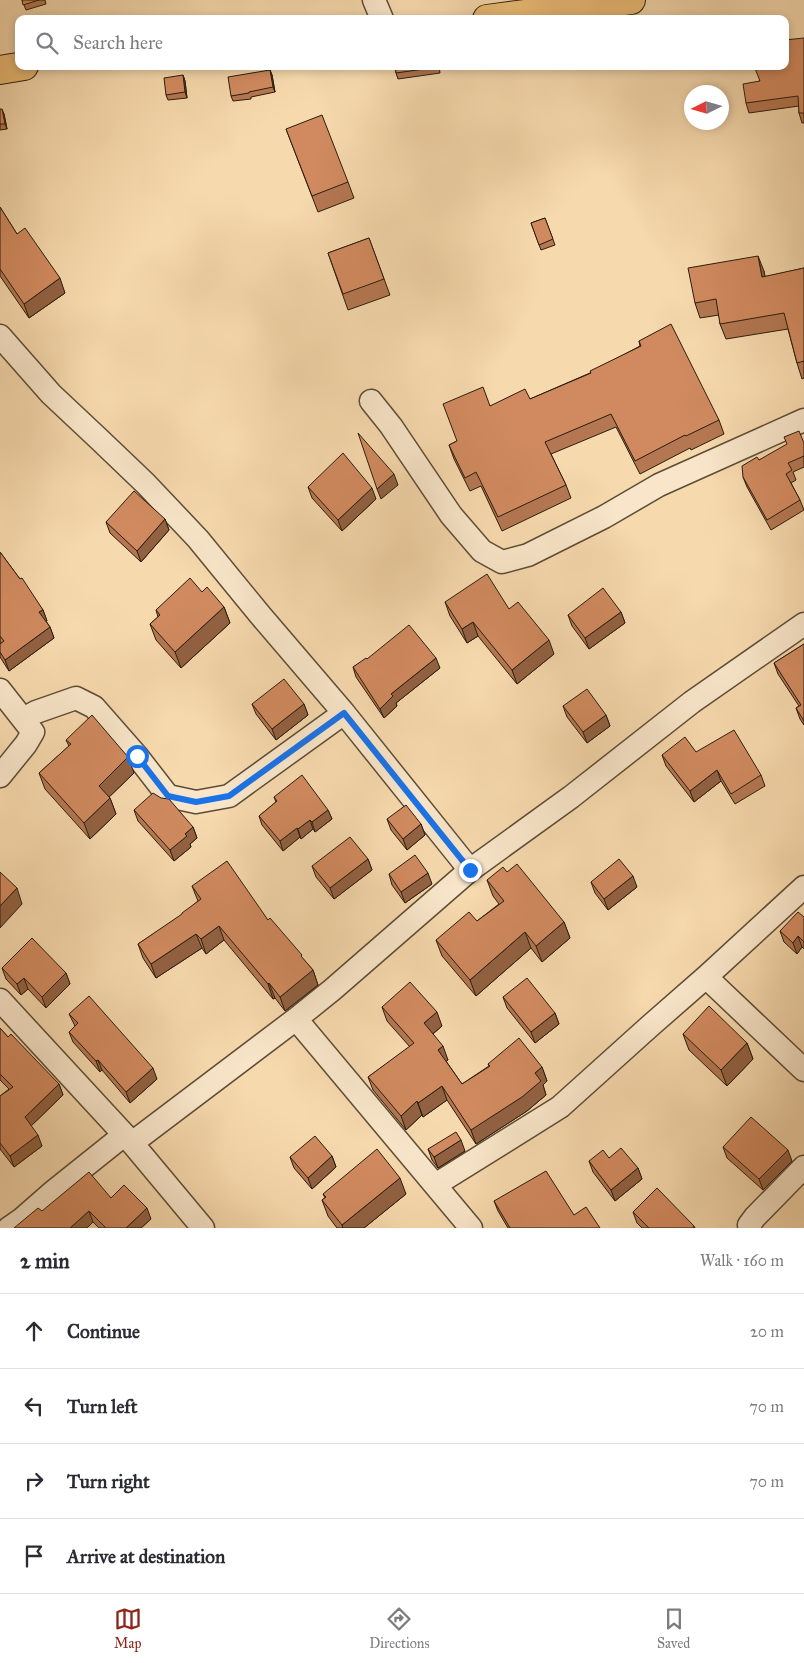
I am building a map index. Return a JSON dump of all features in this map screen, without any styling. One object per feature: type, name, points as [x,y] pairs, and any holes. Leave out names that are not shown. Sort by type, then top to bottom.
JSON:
[{"type":"main road","points":[[517,15],[631,0]]},
{"type":"main road","points":[[0,70],[15,68]]},
{"type":"street","points":[[374,0],[380,15]]},
{"type":"street","points":[[0,336],[51,394],[146,484],[198,539],[344,713],[470,870]]},
{"type":"street","points":[[371,401],[391,426],[451,515],[482,551],[502,562],[528,555],[659,485],[804,420]]},
{"type":"street","points":[[9,1228],[61,1185],[296,1020],[470,870],[571,797],[692,702],[804,624]]},
{"type":"street","points":[[0,690],[33,732],[26,744],[0,776]]},
{"type":"street","points":[[23,719],[36,712],[76,698],[94,707],[137,756],[168,796],[196,802],[229,796],[344,713]]},
{"type":"street","points":[[435,1185],[560,1107],[706,978],[804,887]]},
{"type":"street","points":[[706,978],[804,1070]]},
{"type":"street","points":[[0,1000],[128,1139],[203,1228]]},
{"type":"street","points":[[296,1020],[471,1228]]},
{"type":"street","points":[[750,1228],[749,1224],[755,1216],[804,1167]]},
{"type":"building","points":[[22,0],[39,0],[23,5]]},
{"type":"building","points":[[804,38],[804,113],[799,113],[798,96],[746,103],[743,84],[760,81],[756,70],[789,70],[789,40]]},
{"type":"building","points":[[270,70],[273,87],[231,96],[228,77]]},
{"type":"building","points":[[396,70],[417,70],[396,73]]},
{"type":"building","points":[[183,75],[185,92],[166,95],[164,78]]},
{"type":"building","points":[[0,109],[2,109],[5,124],[0,124]]},
{"type":"building","points":[[322,115],[348,182],[312,196],[286,129]]},
{"type":"building","points":[[0,207],[17,234],[25,228],[60,278],[24,304],[0,269]]},
{"type":"building","points":[[545,218],[553,239],[539,245],[531,223]]},
{"type":"building","points":[[369,238],[384,279],[343,294],[328,253]]},
{"type":"building","points":[[758,256],[762,277],[804,268],[804,361],[797,363],[784,313],[720,324],[716,299],[695,303],[688,268]]},
{"type":"building","points":[[671,324],[719,420],[635,461],[611,414],[545,442],[566,485],[498,517],[476,472],[465,478],[449,445],[457,441],[443,404],[483,387],[490,406],[525,389],[530,399],[591,373],[590,371],[641,346],[639,341]]},
{"type":"building","points":[[799,431],[804,443],[804,456],[788,463],[792,470],[786,474],[800,500],[767,520],[743,477],[742,466],[757,457],[759,460],[787,444],[784,437]]},
{"type":"building","points":[[358,433],[394,474],[377,489]]},
{"type":"building","points":[[343,453],[372,488],[338,520],[308,487]]},
{"type":"building","points":[[134,491],[165,519],[137,551],[106,522]]},
{"type":"building","points":[[0,552],[20,579],[22,578],[43,610],[39,612],[50,627],[5,660],[0,652],[0,644],[4,641],[0,636]]},
{"type":"building","points":[[487,574],[509,609],[518,602],[549,640],[512,670],[473,622],[462,629],[445,602]]},
{"type":"building","points":[[190,578],[202,592],[207,587],[224,607],[175,652],[150,624],[160,615],[156,610]]},
{"type":"building","points":[[603,588],[621,612],[585,638],[568,615]]},
{"type":"building","points":[[409,625],[436,658],[391,694],[393,696],[380,709],[353,667],[367,659]]},
{"type":"building","points":[[804,644],[804,721],[796,708],[801,705],[774,663]]},
{"type":"building","points":[[284,679],[304,704],[272,729],[252,704]]},
{"type":"building","points":[[587,689],[606,715],[583,732],[563,706]]},
{"type":"building","points":[[92,715],[128,757],[99,786],[110,798],[84,823],[39,773],[71,744],[66,740]]},
{"type":"building","points":[[734,730],[761,775],[731,794],[717,770],[690,791],[662,755],[685,737],[696,752]]},
{"type":"building","points":[[302,775],[328,810],[312,822],[310,820],[297,828],[280,841],[259,816],[277,801],[274,797]]},
{"type":"building","points":[[153,793],[161,798],[169,799],[193,827],[185,834],[187,836],[170,850],[134,810]]},
{"type":"building","points":[[406,805],[421,824],[403,839],[387,819]]},
{"type":"building","points":[[350,837],[368,859],[330,888],[312,866]]},
{"type":"building","points":[[415,855],[428,873],[401,892],[389,874]]},
{"type":"building","points":[[619,859],[633,876],[604,899],[591,882]]},
{"type":"building","points":[[227,861],[268,920],[270,918],[313,970],[280,997],[219,926],[201,939],[196,934],[151,964],[138,944],[201,899],[192,886]]},
{"type":"building","points":[[517,864],[564,922],[536,946],[525,932],[470,980],[436,940],[469,912],[477,921],[504,901],[487,880],[503,867],[507,872]]},
{"type":"building","points":[[0,872],[17,888],[0,906]]},
{"type":"building","points":[[798,912],[804,917],[804,942],[798,936],[793,943],[780,931]]},
{"type":"building","points":[[32,938],[66,973],[42,997],[24,978],[17,984],[2,968]]},
{"type":"building","points":[[527,978],[555,1013],[531,1032],[503,997]]},
{"type":"building","points":[[410,982],[437,1012],[424,1023],[443,1046],[438,1050],[462,1084],[490,1066],[488,1064],[519,1038],[542,1067],[535,1073],[541,1081],[522,1097],[471,1130],[442,1086],[418,1103],[417,1101],[401,1116],[368,1077],[414,1043],[382,1007]]},
{"type":"building","points":[[89,996],[153,1068],[126,1092],[98,1060],[96,1061],[69,1032],[78,1023],[69,1014]]},
{"type":"building","points":[[709,1006],[747,1043],[721,1070],[683,1034]]},
{"type":"building","points":[[0,1028],[8,1037],[11,1034],[59,1084],[25,1117],[38,1135],[10,1156],[0,1143],[0,1096],[13,1087],[0,1074]]},
{"type":"building","points":[[751,1117],[788,1150],[759,1179],[723,1147]]},
{"type":"building","points":[[456,1132],[461,1140],[434,1157],[428,1149]]},
{"type":"building","points":[[315,1136],[332,1156],[308,1178],[290,1157]]},
{"type":"building","points":[[621,1148],[638,1168],[611,1190],[589,1161],[603,1150],[609,1158]]},
{"type":"building","points":[[377,1149],[400,1178],[342,1225],[322,1200],[326,1197],[323,1194]]},
{"type":"building","points":[[546,1171],[574,1215],[586,1207],[600,1228],[510,1228],[494,1201]]},
{"type":"building","points":[[89,1172],[111,1198],[124,1185],[147,1208],[126,1228],[106,1228],[89,1211],[70,1228],[14,1228],[38,1208],[42,1211]]},
{"type":"building","points":[[657,1188],[694,1226],[693,1228],[649,1228],[633,1212]]},
{"type":"route","points":[[137,756],[168,796],[196,802],[229,796],[344,713],[470,870]]}]
